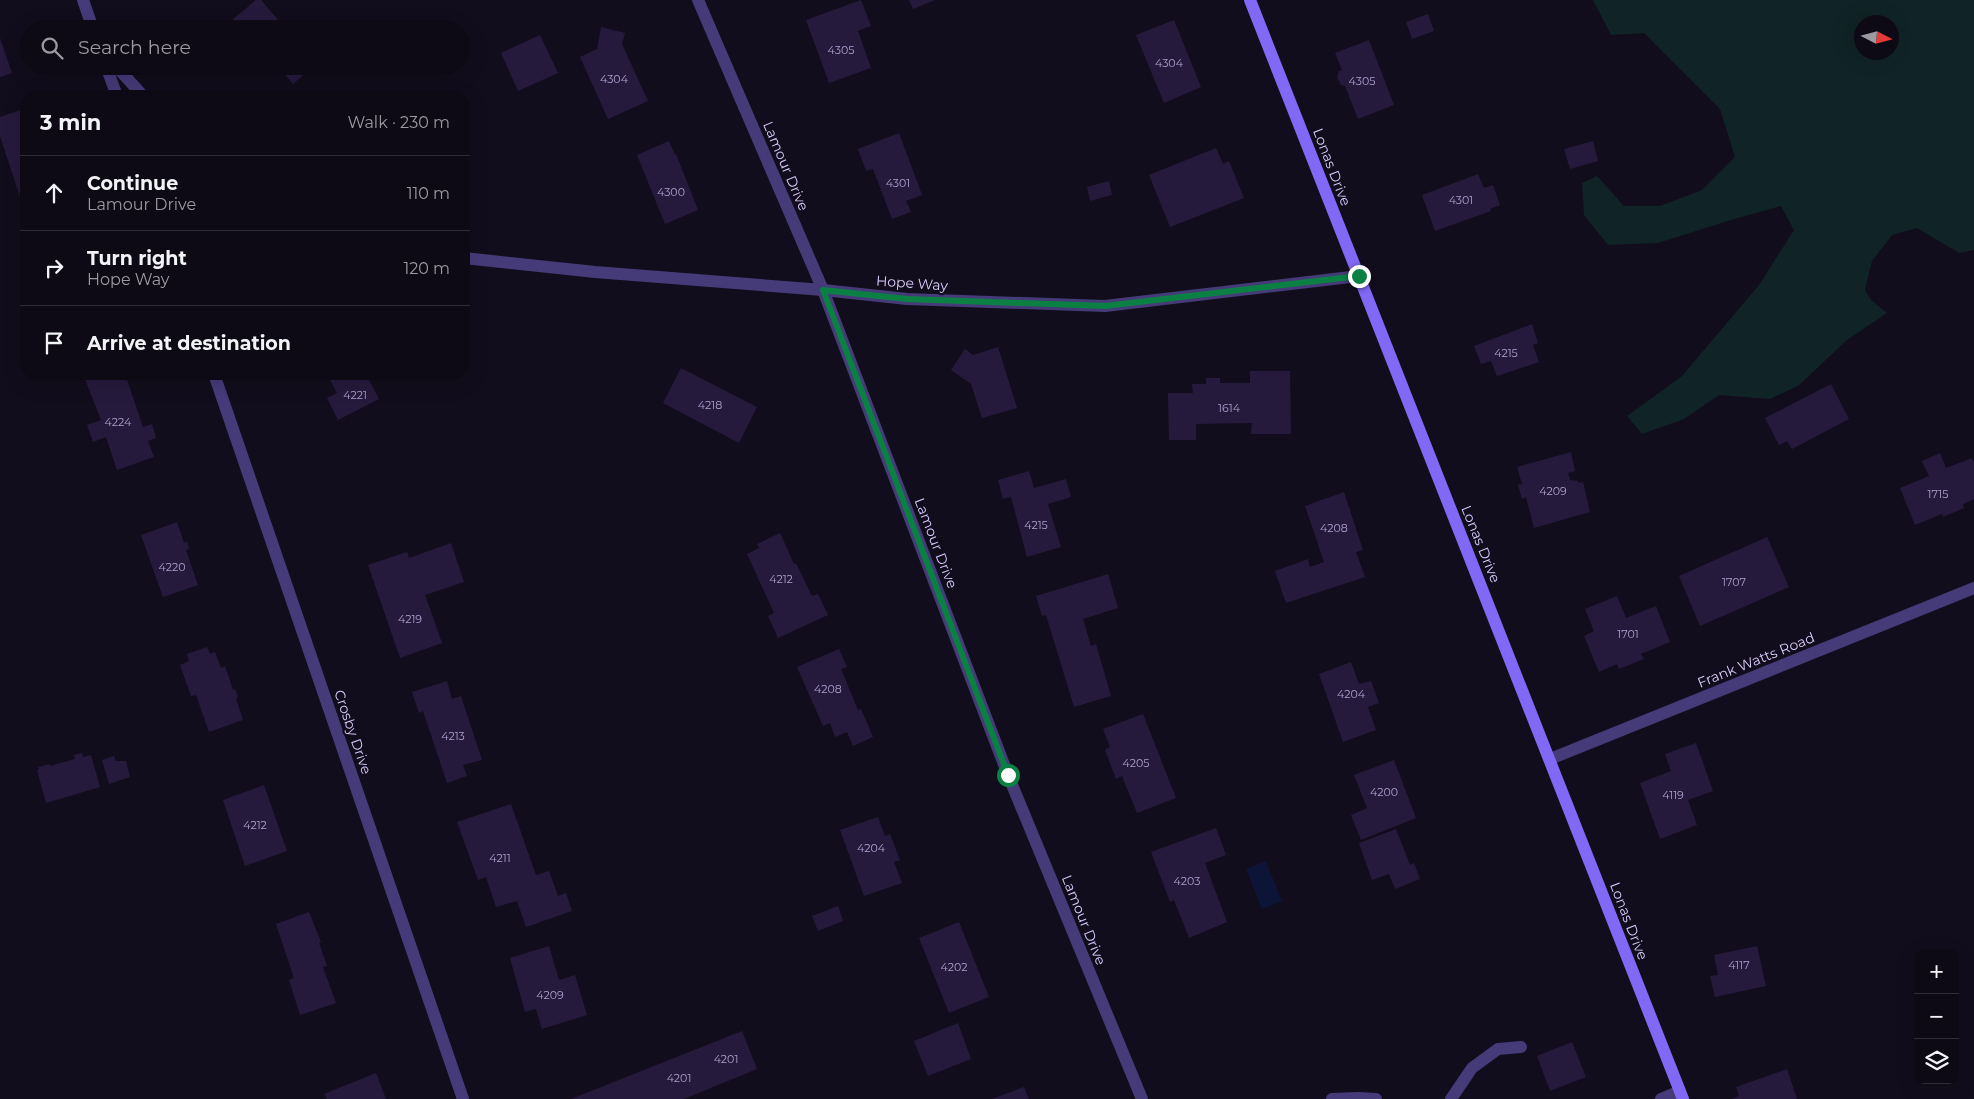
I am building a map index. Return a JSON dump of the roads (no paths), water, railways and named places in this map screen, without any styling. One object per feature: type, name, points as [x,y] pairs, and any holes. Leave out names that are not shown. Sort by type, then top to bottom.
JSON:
[{"type":"street","points":[[82,0],[90,20]]},
{"type":"street","name":"Lamour Drive","points":[[698,0],[823,290],[1008,775],[1142,1099]]},
{"type":"street","name":"Lonas Drive","points":[[1250,0],[1682,1095]]},
{"type":"street","points":[[109,75],[115,90]]},
{"type":"street","points":[[124,75],[137,90]]},
{"type":"street","name":"Hope Way","points":[[470,259],[595,272],[823,290],[907,299],[1105,306],[1359,276]]},
{"type":"street","name":"Crosby Drive","points":[[216,380],[463,1099]]},
{"type":"street","name":"Frank Watts Road","points":[[1550,759],[1974,588]]},
{"type":"street","points":[[1450,1099],[1472,1068],[1498,1049],[1521,1047]]},
{"type":"street","points":[[1661,1099],[1682,1095]]},
{"type":"street","points":[[1332,1099],[1376,1099]]},
{"type":"water","points":[[1266,861],[1282,901],[1262,909],[1246,869]]}]
